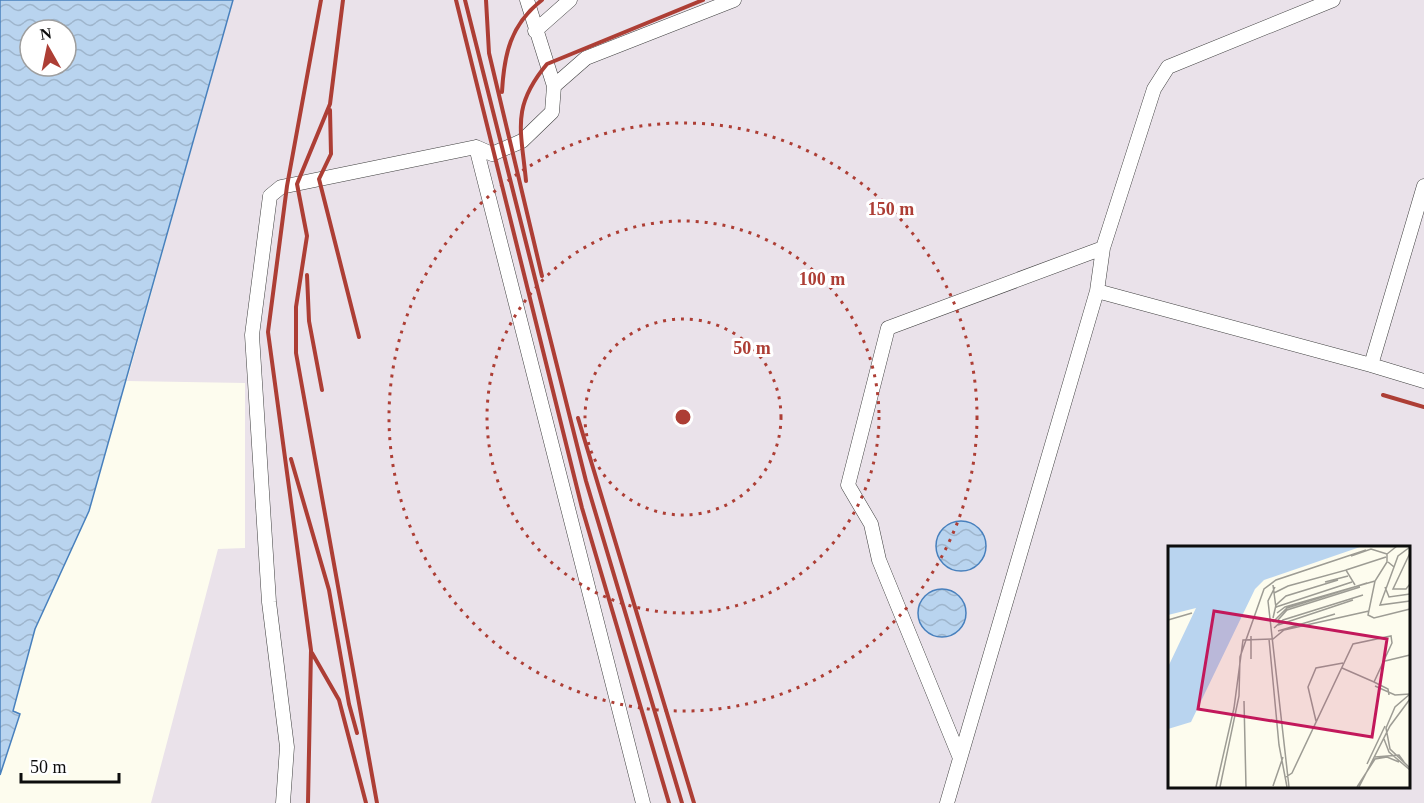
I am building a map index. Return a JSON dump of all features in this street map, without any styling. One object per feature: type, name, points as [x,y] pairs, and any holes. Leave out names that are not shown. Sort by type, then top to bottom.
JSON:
[{"type":"street","points":[[283,803],[287,747],[269,602],[252,335],[270,196],[281,187],[476,147],[492,154],[522,141],[552,112],[554,86],[527,0]]},
{"type":"street","points":[[535,31],[570,0]]},
{"type":"street","points":[[554,86],[586,58],[734,0]]},
{"type":"street","points":[[947,803],[1097,291],[1103,248],[1154,89],[1168,67],[1333,0]]},
{"type":"street","points":[[476,147],[643,803]]},
{"type":"street","points":[[1371,365],[1424,186]]},
{"type":"street","points":[[960,758],[879,560],[871,524],[848,484],[888,328],[1103,248]]},
{"type":"street","points":[[1097,291],[1424,381]]},
{"type":"shaded area","points":[[233,0],[1424,0],[1424,803],[151,803],[218,549],[245,548],[245,383],[127,381]]},
{"type":"water","points":[[0,0],[233,0],[89,511],[35,629],[13,711],[20,714],[0,775]]},
{"type":"water","points":[[956,521],[966,521],[979,528],[986,541],[986,551],[979,564],[966,571],[956,571],[947,567],[940,560],[936,551],[936,541],[940,532],[947,525]]},
{"type":"water","points":[[937,589],[947,589],[962,599],[966,613],[965,622],[956,633],[947,637],[937,637],[922,627],[918,618],[918,608],[928,593]]},
{"type":"railway","points":[[308,803],[311,650],[268,332],[287,186],[321,0]]},
{"type":"railway","points":[[343,0],[330,104],[297,184],[307,236],[296,307],[296,353],[377,803]]},
{"type":"railway","points":[[456,0],[582,508],[669,803]]},
{"type":"railway","points":[[465,0],[586,481],[682,803]]},
{"type":"railway","points":[[486,0],[489,53],[542,276]]},
{"type":"railway","points":[[502,92],[507,53],[516,30],[542,0]]},
{"type":"railway","points":[[526,181],[521,132],[523,106],[528,93],[547,64],[703,0]]},
{"type":"railway","points":[[330,110],[331,154],[319,179],[359,337]]},
{"type":"railway","points":[[307,275],[309,321],[322,390]]},
{"type":"railway","points":[[1383,395],[1424,407]]},
{"type":"railway","points":[[578,418],[694,803]]},
{"type":"railway","points":[[291,459],[329,590],[349,704],[357,733]]},
{"type":"railway","points":[[312,653],[339,700],[366,803]]}]
